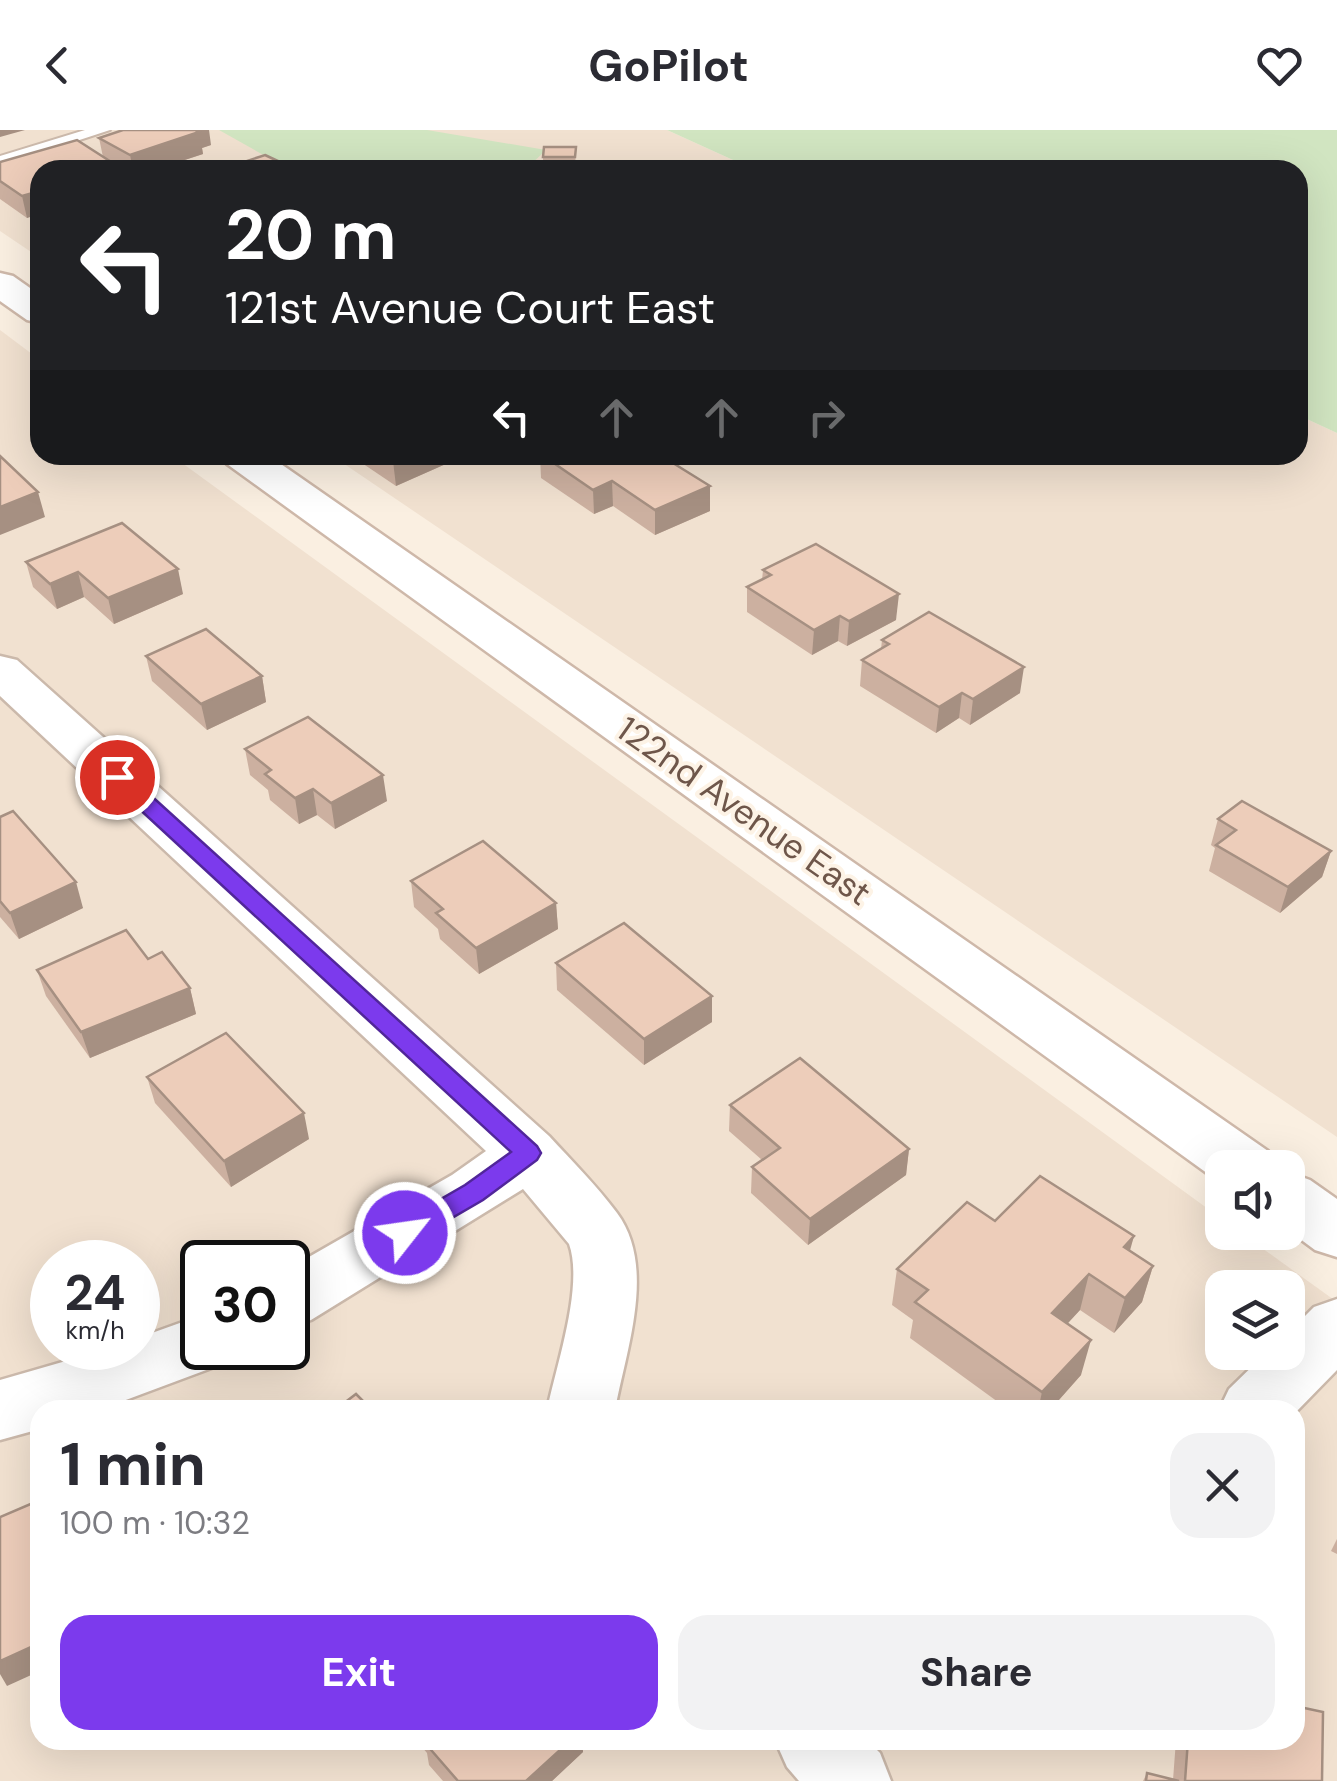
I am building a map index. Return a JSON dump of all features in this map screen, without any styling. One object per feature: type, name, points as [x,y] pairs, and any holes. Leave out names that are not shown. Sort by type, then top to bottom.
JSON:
[{"type":"street","points":[[0,284],[30,305]]},
{"type":"street","name":"122nd Avenue East","points":[[255,465],[1221,1150]]},
{"type":"street","points":[[0,670],[528,1153],[596,1232],[604,1254],[604,1291],[583,1400]]},
{"type":"street","points":[[310,1287],[474,1192],[528,1153]]},
{"type":"street","points":[[1305,1209],[1337,1232]]},
{"type":"street","points":[[1263,1400],[1337,1328]]},
{"type":"street","points":[[38,1400],[180,1351]]},
{"type":"street","points":[[0,1410],[30,1402]]},
{"type":"street","points":[[823,1750],[852,1781]]},
{"type":"lane","points":[[0,161],[102,130]]},
{"type":"shaded area","points":[[0,130],[667,130],[733,160],[30,160],[30,251],[0,231]]},
{"type":"shaded area","points":[[0,330],[30,352],[30,465],[185,465],[1205,1207],[1205,1250],[1265,1250],[1292,1270],[1205,1270],[1205,1370],[1305,1370],[1305,1279],[1337,1302],[1337,1781],[0,1781]]},
{"type":"shaded area","points":[[1308,420],[1337,433],[1337,1137],[346,465],[1308,465]]},
{"type":"green space","points":[[219,130],[427,130],[546,150],[536,160],[272,160]]},
{"type":"green space","points":[[667,130],[1337,130],[1337,433],[1308,420],[1308,160],[733,160]]},
{"type":"building","points":[[123,130],[199,132],[130,155],[99,138]]},
{"type":"building","points":[[77,140],[108,160],[30,160],[30,194],[22,196],[0,181],[0,162]]},
{"type":"building","points":[[544,147],[576,147],[575,157],[543,157]]},
{"type":"building","points":[[265,155],[276,160],[250,160]]},
{"type":"building","points":[[0,456],[38,492],[0,507]]},
{"type":"building","points":[[557,465],[676,465],[710,486],[655,510],[612,481],[593,490]]},
{"type":"building","points":[[122,523],[178,569],[108,598],[78,572],[50,584],[26,562]]},
{"type":"building","points":[[816,544],[899,594],[849,621],[840,616],[814,630],[747,587],[771,575],[763,570]]},
{"type":"building","points":[[929,612],[1024,667],[973,699],[962,693],[939,707],[862,660],[889,644],[882,640]]},
{"type":"building","points":[[206,629],[262,676],[201,704],[146,656]]},
{"type":"building","points":[[308,717],[383,775],[331,803],[313,789],[295,798],[265,774],[271,770],[245,749]]},
{"type":"building","points":[[1242,801],[1331,851],[1288,887],[1216,845],[1236,830],[1218,819]]},
{"type":"building","points":[[13,811],[76,882],[10,913],[0,901],[0,817]]},
{"type":"building","points":[[483,841],[556,903],[476,948],[436,913],[443,909],[411,881]]},
{"type":"building","points":[[624,923],[712,996],[644,1039],[556,963]]},
{"type":"building","points":[[126,930],[148,959],[162,952],[190,988],[81,1032],[37,970]]},
{"type":"building","points":[[226,1033],[304,1113],[224,1161],[147,1077]]},
{"type":"building","points":[[800,1058],[909,1149],[810,1219],[752,1167],[780,1148],[730,1105]]},
{"type":"building","points":[[1040,1176],[1134,1236],[1124,1247],[1153,1266],[1125,1298],[1089,1274],[1052,1313],[1091,1340],[1042,1392],[915,1302],[928,1290],[897,1269],[967,1202],[995,1221]]},
{"type":"building","points":[[30,1504],[30,1648],[0,1661],[0,1517]]},
{"type":"building","points":[[1305,1708],[1323,1712],[1322,1781],[1185,1781],[1187,1750],[1305,1750]]},
{"type":"building","points":[[431,1750],[560,1750],[526,1781],[458,1781]]},
{"type":"building","points":[[1147,1773],[1179,1781],[1146,1781]]},
{"type":"route","points":[[117,777],[528,1153],[474,1192],[405,1233]]}]
